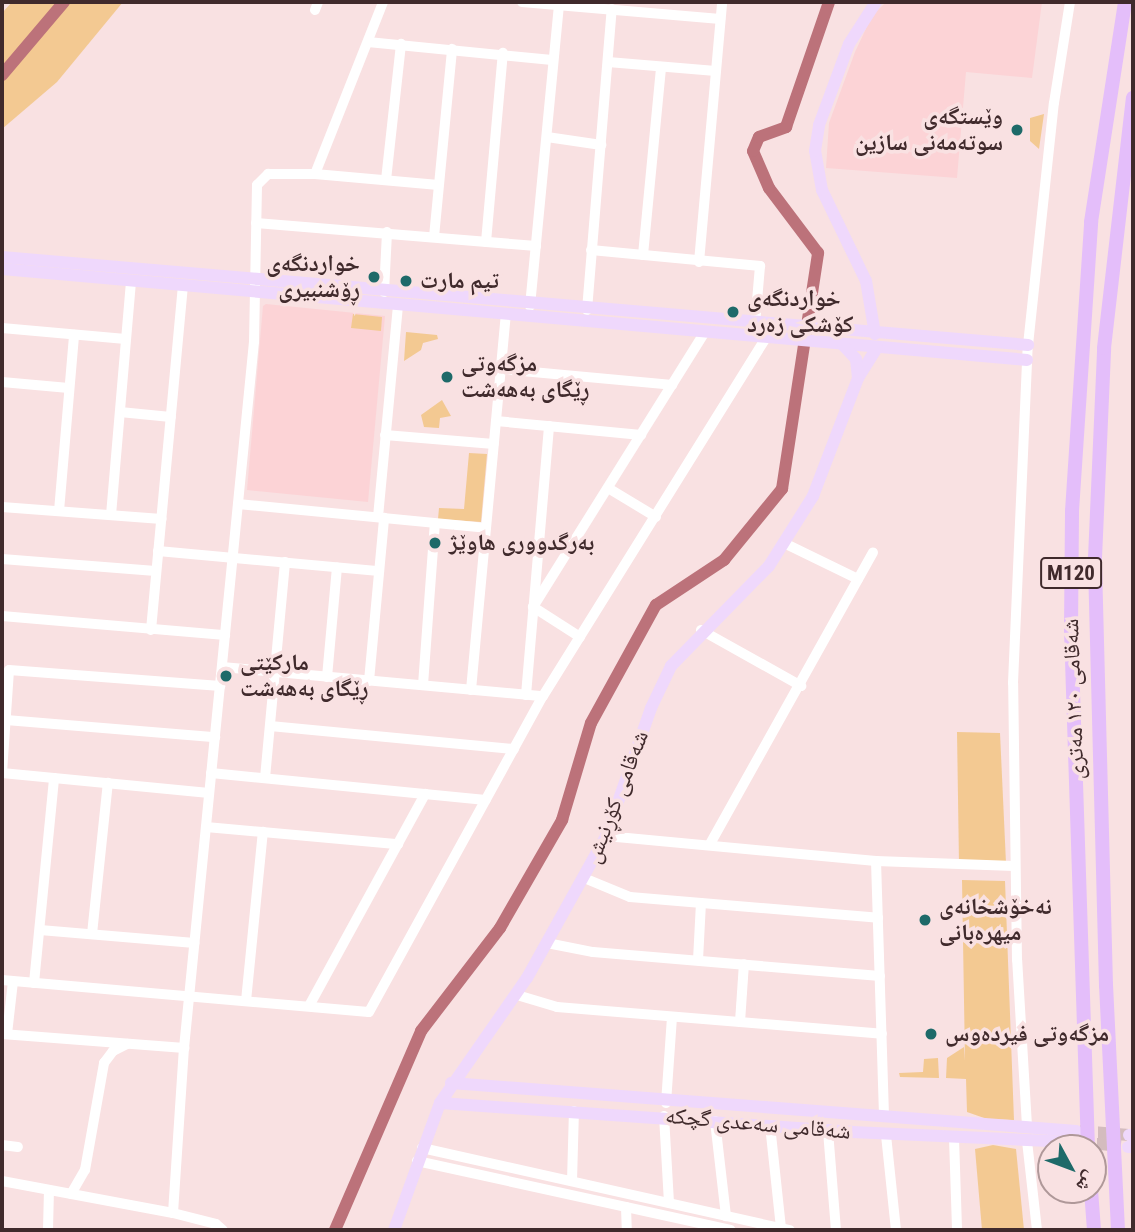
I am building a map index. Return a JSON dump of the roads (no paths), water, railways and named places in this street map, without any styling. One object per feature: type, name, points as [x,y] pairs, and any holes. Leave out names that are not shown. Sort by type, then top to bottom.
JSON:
[{"type":"highway","name":"شەقامی ١٢٠ مەتری","points":[[1080,1134],[1071,629],[1072,498],[1091,222],[1125,2]]},
{"type":"highway","name":"شەقامی ١٢٠ مەتری","points":[[1118,1230],[1106,985],[1096,558],[1104,348],[1133,98]]},
{"type":"highway","points":[[1092,1204],[1094,1230]]},
{"type":"main road","points":[[874,334],[866,281],[822,190],[815,151],[819,125],[849,44],[876,2]]},
{"type":"main road","points":[[2,257],[398,306],[766,338],[847,331],[1028,345]]},
{"type":"main road","points":[[2,269],[183,285],[384,292],[755,324],[774,326],[790,334],[843,345],[1027,360]]},
{"type":"main road","points":[[766,338],[774,326]]},
{"type":"main road","points":[[843,345],[856,359],[858,379]]},
{"type":"main road","name":"شەقامی کۆڕنیش","points":[[394,1230],[440,1103],[451,1083],[517,995],[606,835],[660,686],[701,630],[750,586],[786,544],[813,496],[858,379],[877,347]]},
{"type":"main road","name":"شەقامی سەعدی گچکە","points":[[451,1083],[665,1109],[715,1121],[886,1135],[1037,1141]]},
{"type":"main road","name":"شەقامی سەعدی گچکە","points":[[440,1103],[575,1111],[665,1109],[852,1115],[1027,1126],[1057,1134]]},
{"type":"main road","points":[[852,1115],[852,1132]]},
{"type":"street","points":[[315,174],[383,2]]},
{"type":"street","points":[[522,2],[591,4],[612,9],[720,19]]},
{"type":"street","points":[[699,262],[722,2]]},
{"type":"street","points":[[1027,1126],[1014,866],[1013,683],[1028,345],[1054,103],[1070,2]]},
{"type":"street","points":[[530,306],[559,5]]},
{"type":"street","points":[[587,310],[612,9]]},
{"type":"street","points":[[368,42],[452,48],[552,60]]},
{"type":"street","points":[[386,180],[401,44]]},
{"type":"street","points":[[434,237],[452,48]]},
{"type":"street","points":[[486,242],[503,53]]},
{"type":"street","points":[[608,62],[716,71]]},
{"type":"street","points":[[643,255],[661,66]]},
{"type":"street","points":[[547,137],[601,145]]},
{"type":"street","points":[[173,1213],[184,1048],[238,504],[256,287],[256,223],[261,178],[315,174],[439,185]]},
{"type":"street","points":[[256,223],[536,246]]},
{"type":"street","points":[[384,292],[387,232]]},
{"type":"street","points":[[592,250],[760,266],[755,324]]},
{"type":"street","points":[[111,515],[131,281]]},
{"type":"street","points":[[151,629],[183,285]]},
{"type":"street","points":[[369,681],[379,571],[385,435],[398,306]]},
{"type":"street","points":[[471,690],[506,315]]},
{"type":"street","points":[[2,328],[126,339]]},
{"type":"street","points":[[533,607],[705,332]]},
{"type":"street","points":[[59,512],[74,335]]},
{"type":"street","points":[[2,980],[369,1012],[543,696],[766,338]]},
{"type":"street","points":[[501,369],[672,385]]},
{"type":"street","points":[[2,382],[69,388]]},
{"type":"street","points":[[120,412],[171,417]]},
{"type":"street","points":[[496,421],[641,435]]},
{"type":"street","points":[[526,695],[549,426]]},
{"type":"street","points":[[385,435],[494,444]]},
{"type":"street","points":[[608,488],[656,517]]},
{"type":"street","points":[[238,504],[486,528]]},
{"type":"street","points":[[2,507],[162,519]]},
{"type":"street","points":[[423,685],[436,523]]},
{"type":"street","points":[[786,544],[858,579]]},
{"type":"street","points":[[158,551],[379,571]]},
{"type":"street","points":[[710,845],[801,686],[873,552]]},
{"type":"street","points":[[2,559],[156,571]]},
{"type":"street","points":[[265,778],[285,562]]},
{"type":"street","points":[[327,677],[337,567]]},
{"type":"street","points":[[533,607],[580,637]]},
{"type":"street","points":[[2,616],[225,635]]},
{"type":"street","points":[[701,630],[801,686]]},
{"type":"street","points":[[222,667],[543,696]]},
{"type":"street","points":[[209,793],[2,773],[6,720],[4,690],[9,670],[27,668],[220,685]]},
{"type":"street","points":[[6,720],[215,737]]},
{"type":"street","points":[[270,726],[514,749]]},
{"type":"street","points":[[211,773],[486,800]]},
{"type":"street","points":[[34,983],[54,778]]},
{"type":"street","points":[[92,934],[108,783]]},
{"type":"street","points":[[309,1006],[425,794]]},
{"type":"street","points":[[206,827],[398,844]]},
{"type":"street","points":[[246,1001],[263,832]]},
{"type":"street","points":[[606,835],[876,861],[1014,866]]},
{"type":"street","points":[[876,861],[884,1117]]},
{"type":"street","points":[[584,878],[630,897],[878,918]]},
{"type":"street","points":[[698,960],[701,903]]},
{"type":"street","points":[[40,930],[194,943]]},
{"type":"street","points":[[547,943],[880,976]]},
{"type":"street","points":[[740,1023],[744,964]]},
{"type":"street","points":[[13,981],[5,1034],[184,1048]]},
{"type":"street","points":[[517,995],[557,1007],[882,1034]]},
{"type":"street","points":[[669,1203],[665,1109],[672,1017]]},
{"type":"street","points":[[71,1194],[85,1170],[104,1063],[113,1051],[127,1044]]},
{"type":"street","points":[[572,1181],[575,1111]]},
{"type":"street","points":[[715,1121],[726,1216]]},
{"type":"street","points":[[422,1148],[785,1229],[770,1125]]},
{"type":"street","points":[[828,1131],[836,1230]]},
{"type":"street","points":[[886,1135],[896,1230]]},
{"type":"street","points":[[954,1138],[957,1230]]},
{"type":"street","points":[[1027,1141],[1037,1230]]},
{"type":"street","points":[[2,1145],[18,1147]]},
{"type":"street","points":[[434,1164],[438,1150]]},
{"type":"street","points":[[417,1161],[626,1207],[685,1225],[731,1230]]},
{"type":"street","points":[[2,1181],[173,1213],[216,1224],[223,1230]]},
{"type":"street","points":[[48,1190],[48,1230]]},
{"type":"street","points":[[626,1207],[627,1230]]},
{"type":"waterway","points":[[2,75],[64,2]]},
{"type":"waterway","points":[[335,1230],[421,1031],[500,928],[562,820],[591,723],[656,605],[724,560],[782,489],[818,253],[769,188],[753,151],[759,137],[786,127],[829,2]]},
{"type":"tunnel","points":[[1080,1131],[1129,1135]]},
{"type":"tunnel","points":[[1107,1145],[1121,1146]]},
{"type":"place","name":"وێستگەی سوتەمەنی سازین","points":[[1017,130]]},
{"type":"place","name":"خواردنگەی ڕۆشنبیری","points":[[374,277]]},
{"type":"place","name":"تیم مارت","points":[[406,281]]},
{"type":"place","name":"خواردنگەی کۆشکی زەرد","points":[[733,312]]},
{"type":"place","name":"مزگەوتی ڕێگای بەھەشت","points":[[447,377]]},
{"type":"place","name":"بەرگدووری هاوێژ","points":[[435,543]]},
{"type":"place","name":"مارکێتی ڕێگای بەهەشت","points":[[226,676]]},
{"type":"place","name":"نەخۆشخانەی میهرەبانی","points":[[925,920]]},
{"type":"place","name":"مزگەوتی فیردەوس","points":[[931,1034]]}]
